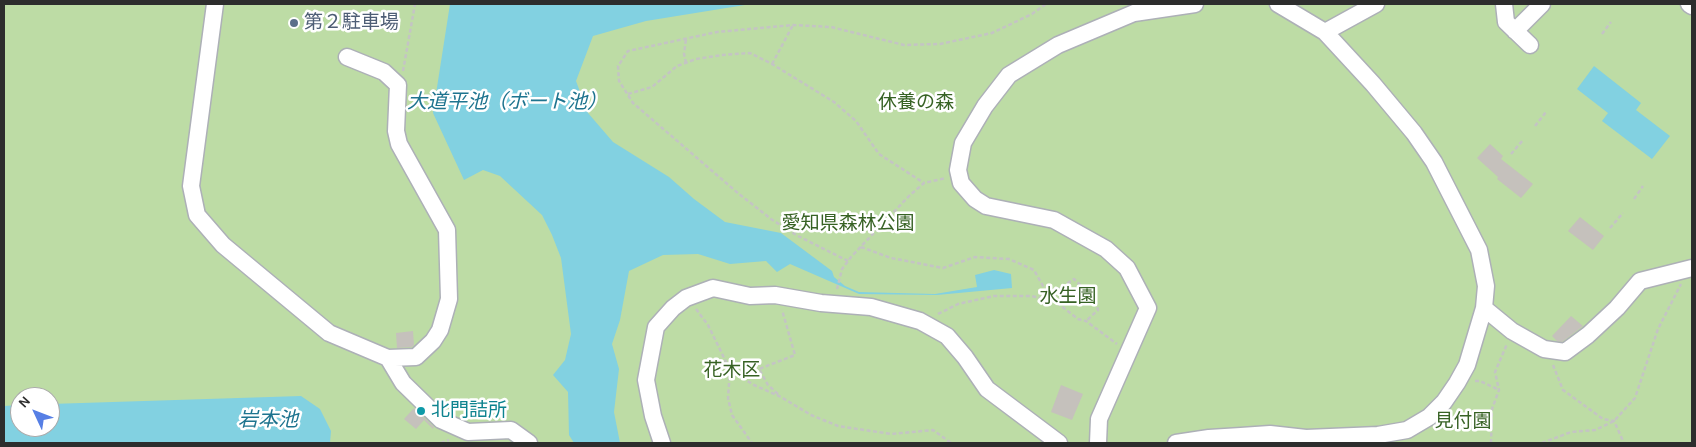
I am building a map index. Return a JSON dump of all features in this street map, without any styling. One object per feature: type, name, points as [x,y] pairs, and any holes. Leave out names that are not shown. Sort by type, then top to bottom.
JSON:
[{"type":"lane","points":[[215,4],[191,186],[197,216],[223,245],[329,333],[388,358],[416,357],[433,341],[440,330],[449,299],[447,230],[399,144],[396,117],[400,92],[398,85],[384,72],[347,58]]},
{"type":"lane","points":[[1098,443],[1099,419],[1148,308],[1127,268],[1106,249],[1054,220],[986,206],[975,199],[961,183],[958,170],[963,142],[984,106],[1009,76],[1058,45],[1134,14],[1195,4]]},
{"type":"lane","points":[[1176,443],[1208,438],[1270,434],[1306,438],[1378,435],[1407,430],[1429,416],[1444,402],[1457,383],[1468,365],[1484,308],[1486,286],[1479,250],[1434,162],[1373,84],[1325,32],[1278,4]]},
{"type":"lane","points":[[1325,32],[1376,4]]},
{"type":"lane","points":[[1504,4],[1506,22],[1530,45]]},
{"type":"lane","points":[[1515,31],[1542,4]]},
{"type":"lane","points":[[1484,308],[1512,331],[1544,348],[1565,352],[1588,335],[1640,282],[1687,270]]},
{"type":"lane","points":[[662,443],[653,416],[646,380],[656,328],[673,308],[686,298],[713,288],[750,296],[775,295],[833,304],[871,307],[920,321],[947,336],[965,357],[987,389],[1059,443]]},
{"type":"lane","points":[[388,358],[402,383],[441,420],[468,432],[511,430],[529,443]]},
{"type":"path","points":[[400,92],[415,4]]},
{"type":"path","points":[[848,261],[798,236],[771,219],[654,122],[634,103],[619,81],[618,66],[628,51],[717,32],[793,26],[830,27],[904,45],[940,44],[992,33],[1032,14],[1046,4]]},
{"type":"path","points":[[1602,34],[1611,22]]},
{"type":"path","points":[[772,64],[793,26]]},
{"type":"path","points":[[686,39],[686,63]]},
{"type":"path","points":[[628,94],[652,87],[677,66],[722,55],[750,53],[772,64],[834,102],[856,121],[879,154],[924,183]]},
{"type":"path","points":[[1535,126],[1546,112]]},
{"type":"path","points":[[1511,154],[1522,140]]},
{"type":"path","points":[[833,304],[842,269],[848,261],[924,183],[960,177]]},
{"type":"path","points":[[1634,199],[1643,186]]},
{"type":"path","points":[[1610,228],[1623,214]]},
{"type":"path","points":[[861,247],[891,258],[943,268],[976,257],[1009,259],[1034,270],[1043,286],[1055,301],[1078,319],[1086,321],[1120,345],[1126,358]]},
{"type":"path","points":[[1542,443],[1571,432],[1595,430],[1614,422],[1635,398],[1658,329],[1681,287],[1687,270]]},
{"type":"path","points":[[1051,294],[1074,278],[1095,299],[1097,313],[1086,321]]},
{"type":"path","points":[[775,295],[784,315],[795,355],[759,369],[768,384],[781,397]]},
{"type":"path","points":[[934,316],[958,304],[994,296],[1031,296],[1055,301]]},
{"type":"path","points":[[686,298],[708,325],[730,370],[728,398],[732,415],[752,443]]},
{"type":"path","points":[[1491,443],[1492,409],[1498,390],[1495,372],[1512,331]]},
{"type":"path","points":[[1544,348],[1564,390],[1603,419],[1614,422],[1624,443]]},
{"type":"path","points":[[730,370],[811,415],[838,426],[867,432],[891,434],[933,430],[951,443]]},
{"type":"path","points":[[1457,383],[1480,381],[1498,390]]},
{"type":"green space","name":"愛知県森林公園","points":[[4,4],[1692,4],[1692,443],[4,443]]},
{"type":"water","name":"大道平池（ボート池）","points":[[450,4],[751,4],[646,21],[593,36],[576,81],[588,113],[613,142],[669,177],[725,222],[781,233],[832,271],[834,277],[845,286],[859,292],[935,294],[977,287],[975,275],[994,270],[1011,274],[1012,288],[937,295],[859,294],[790,264],[777,272],[766,261],[730,264],[698,254],[663,255],[629,271],[620,320],[612,344],[619,369],[614,412],[620,443],[574,443],[569,435],[568,392],[553,375],[565,360],[571,334],[561,258],[552,235],[542,215],[500,176],[483,170],[464,180],[433,113]]},
{"type":"water","points":[[1594,66],[1641,103],[1636,110],[1670,136],[1652,159],[1602,121],[1608,113],[1577,89]]},
{"type":"water","name":"岩本池","points":[[301,396],[320,409],[331,431],[330,443],[4,443],[4,406],[10,406],[10,437],[60,437],[60,404]]},
{"type":"building","points":[[1490,144],[1503,156],[1501,159],[1533,184],[1521,198],[1497,179],[1498,177],[1477,158]]},
{"type":"building","points":[[1580,217],[1604,236],[1593,250],[1568,231]]},
{"type":"building","points":[[1571,316],[1583,326],[1562,342],[1557,341],[1552,336]]},
{"type":"building","points":[[413,331],[414,345],[412,347],[397,348],[396,333]]},
{"type":"building","points":[[1061,385],[1083,394],[1072,420],[1051,412]]},
{"type":"building","points":[[414,408],[434,427],[433,429],[424,420],[416,429],[404,419]]},
{"type":"place","name":"第２駐車場","points":[[294,23]]},
{"type":"place","name":"北門詰所","points":[[421,411]]},
{"type":"park label","name":"休養の森","points":[[916,103]]},
{"type":"park label","name":"水生園","points":[[1068,297]]},
{"type":"park label","name":"花木区","points":[[732,371]]},
{"type":"park label","name":"見付園","points":[[1463,422]]}]
